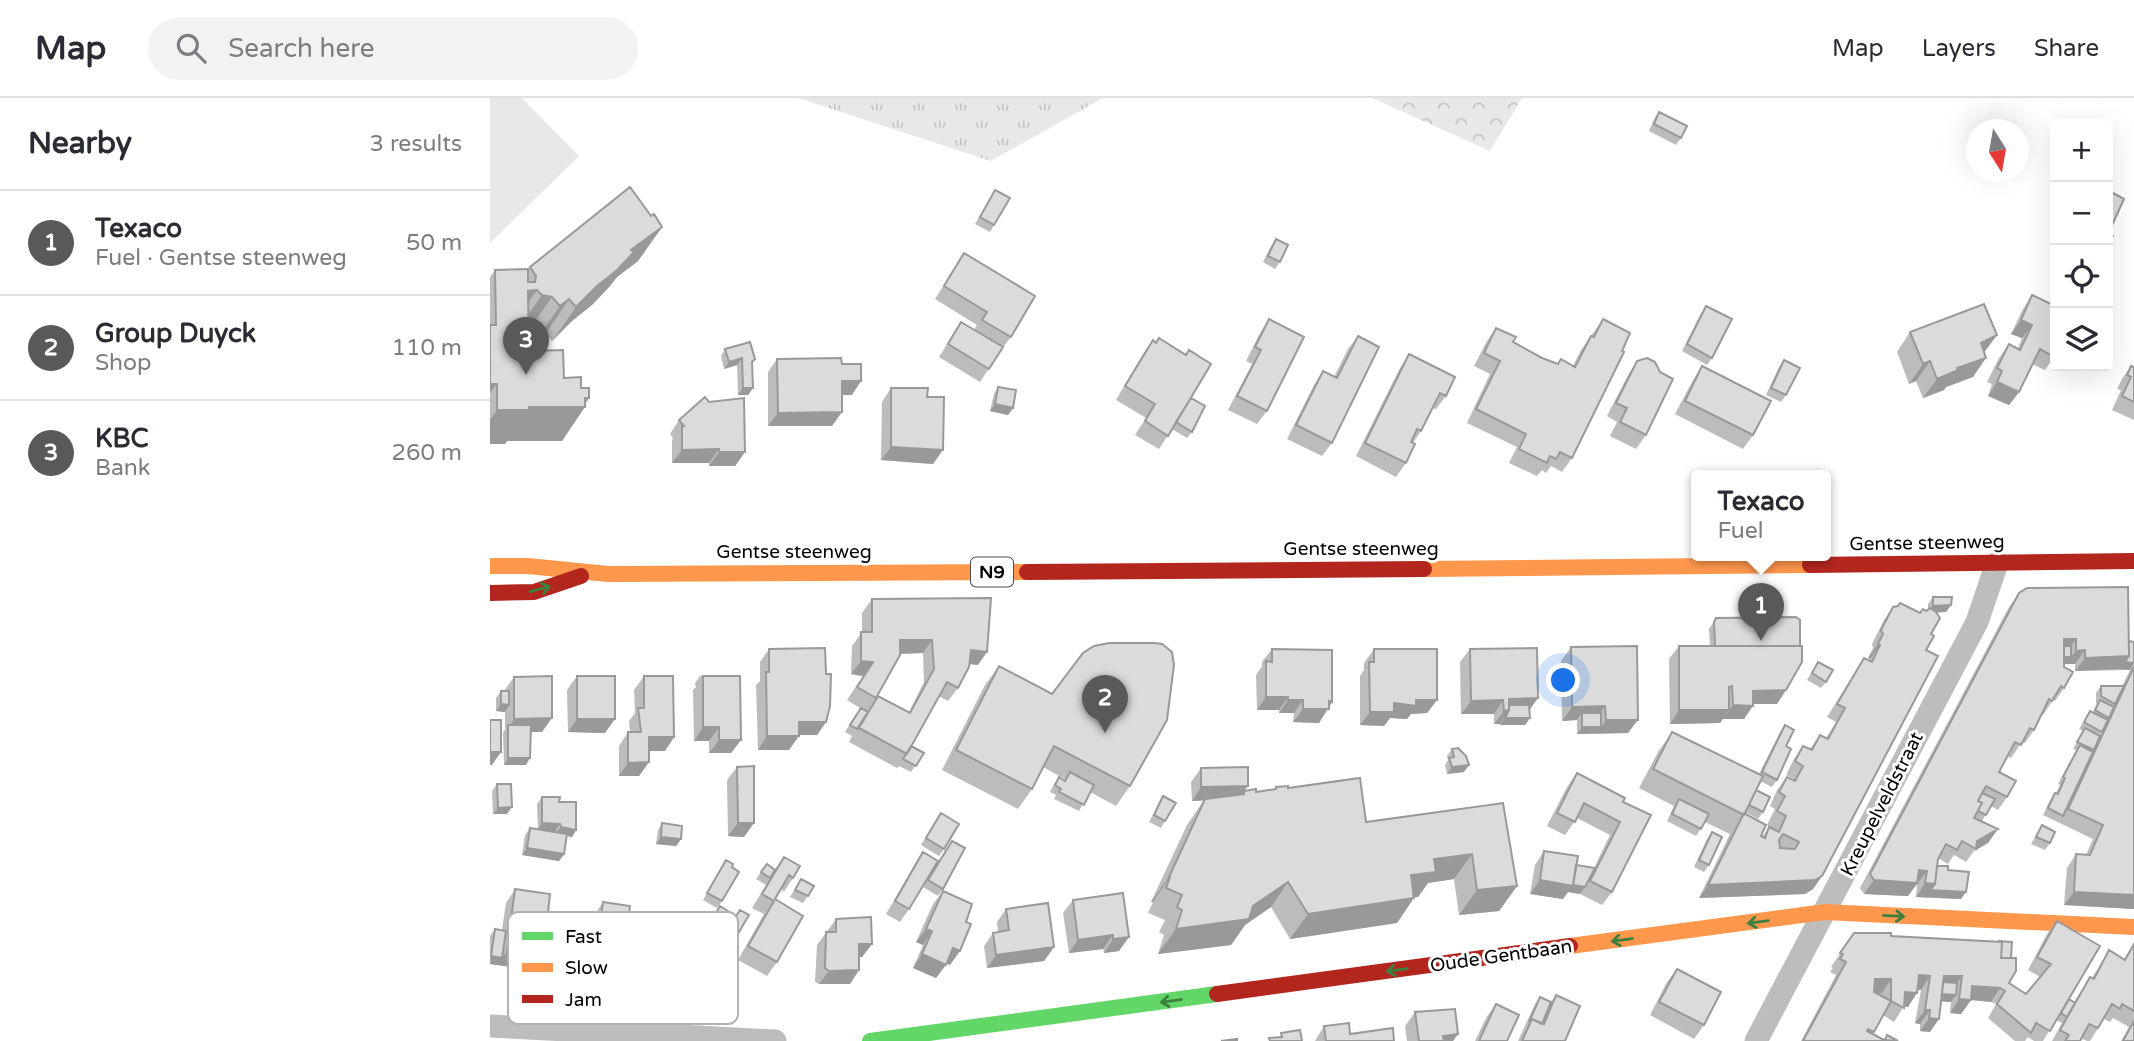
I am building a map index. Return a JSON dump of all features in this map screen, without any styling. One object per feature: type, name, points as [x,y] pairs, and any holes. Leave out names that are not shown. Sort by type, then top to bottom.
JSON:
[{"type":"main road","name":"Gentse steenweg","points":[[490,566],[528,566],[587,574],[1362,570],[2134,561]]},
{"type":"main road","name":"Gentse steenweg","points":[[490,593],[534,592],[587,574]]},
{"type":"main road","name":"Oude Gentbaan","points":[[870,1041],[1825,912],[2134,928]]},
{"type":"street","name":"Kreupelveldstraat","points":[[1756,1041],[1977,622],[1997,563]]},
{"type":"street","points":[[490,1026],[775,1041]]},
{"type":"green space","points":[[490,98],[522,98],[579,156],[490,243]]},
{"type":"green space","points":[[798,98],[1103,98],[991,161]]},
{"type":"green space","points":[[1372,98],[1522,98],[1490,151]]},
{"type":"building","points":[[1659,112],[1687,126],[1681,138],[1654,124]]},
{"type":"building","points":[[630,187],[662,227],[631,250],[634,252],[616,271],[576,307],[569,299],[560,306],[552,297],[542,295],[537,290],[528,291],[529,351],[563,350],[564,378],[581,377],[581,388],[589,388],[585,407],[497,410],[497,384],[490,384],[490,325],[496,325],[495,270],[528,269],[528,282],[535,282],[536,276],[530,267]]},
{"type":"building","points":[[995,190],[1010,198],[994,225],[980,217]]},
{"type":"building","points":[[2113,193],[2124,199],[2113,223]]},
{"type":"building","points":[[1276,239],[1288,245],[1280,262],[1268,256]]},
{"type":"building","points":[[964,253],[1035,296],[1011,337],[982,320],[987,312],[944,286]]},
{"type":"building","points":[[2032,295],[2050,304],[2050,355],[2040,349],[2019,392],[1997,382],[2002,371],[1997,368],[2009,344],[2020,350],[2032,325],[2021,320]]},
{"type":"building","points":[[1984,304],[1997,335],[1981,343],[1986,358],[1957,368],[1958,370],[1937,379],[1930,361],[1923,364],[1910,332]]},
{"type":"building","points":[[1706,306],[1732,319],[1712,358],[1687,344]]},
{"type":"building","points":[[1269,319],[1304,337],[1267,411],[1237,396],[1261,350],[1255,347]]},
{"type":"building","points":[[1603,319],[1630,333],[1622,351],[1624,352],[1572,458],[1560,452],[1556,459],[1550,456],[1547,463],[1519,449],[1526,434],[1476,409],[1500,361],[1484,353],[1496,328],[1516,337],[1513,342],[1542,358],[1558,364],[1561,359],[1575,367]]},
{"type":"building","points":[[961,322],[1003,347],[989,369],[948,344]]},
{"type":"building","points":[[1358,336],[1379,347],[1332,443],[1296,425],[1323,371],[1337,378]]},
{"type":"building","points":[[1159,338],[1186,355],[1189,350],[1211,364],[1168,436],[1145,421],[1155,404],[1125,386],[1153,340],[1156,343]]},
{"type":"building","points":[[750,342],[755,359],[752,362],[753,388],[743,388],[742,358],[729,362],[725,349]]},
{"type":"building","points":[[1409,354],[1455,377],[1446,396],[1440,393],[1421,431],[1417,429],[1411,442],[1415,444],[1406,463],[1365,443]]},
{"type":"building","points":[[841,358],[842,364],[861,364],[861,381],[842,381],[842,412],[778,413],[777,359]]},
{"type":"building","points":[[1647,358],[1655,362],[1660,372],[1673,379],[1646,435],[1620,422],[1627,408],[1616,403],[1637,361]]},
{"type":"building","points":[[1784,360],[1800,368],[1786,395],[1771,388]]},
{"type":"building","points":[[1702,366],[1771,401],[1753,435],[1685,401]]},
{"type":"building","points":[[2131,366],[2134,367],[2134,402],[2122,396],[2131,377],[2127,375]]},
{"type":"building","points":[[998,387],[1016,390],[1013,408],[995,404]]},
{"type":"building","points":[[891,388],[928,388],[927,397],[944,397],[943,450],[891,447]]},
{"type":"building","points":[[705,397],[709,402],[744,398],[745,452],[719,452],[719,449],[682,450],[684,426],[679,420]]},
{"type":"building","points":[[1191,398],[1205,406],[1192,432],[1176,422]]},
{"type":"building","points":[[2128,587],[2129,656],[2085,658],[2085,650],[2076,651],[2076,639],[2064,639],[2064,667],[2073,672],[2064,688],[2061,686],[2052,701],[2049,699],[2034,730],[2030,728],[2021,745],[2015,742],[1999,772],[2016,781],[2007,797],[1986,786],[1978,801],[1982,803],[1974,818],[1998,829],[1977,841],[1976,849],[1962,841],[1957,850],[1946,844],[1938,859],[1935,884],[1925,883],[1927,871],[1919,870],[1917,883],[1874,880],[1870,874],[2019,593],[2027,588]]},
{"type":"building","points":[[1933,597],[1952,597],[1951,605],[1933,606]]},
{"type":"building","points":[[991,598],[987,652],[971,650],[969,667],[958,688],[947,682],[907,754],[859,728],[878,696],[910,713],[934,669],[932,640],[900,640],[900,655],[876,698],[857,687],[873,662],[861,661],[861,632],[872,632],[872,599]]},
{"type":"building","points":[[1900,603],[1920,613],[1923,609],[1926,611],[1930,608],[1936,612],[1940,618],[1926,650],[1938,656],[1822,876],[1815,880],[1708,885],[1744,813],[1766,825],[1761,836],[1765,838],[1769,827],[1779,832],[1786,816],[1777,811],[1785,796],[1779,792],[1787,777],[1795,781],[1803,766],[1795,761],[1803,746],[1812,750],[1820,735],[1828,739],[1845,708],[1837,704],[1864,658],[1872,662],[1880,645],[1878,644],[1883,634],[1881,630],[1893,607]],"holes":[[[1783,834],[1799,842],[1795,849],[1780,848],[1779,840]]]},
{"type":"building","points":[[1796,617],[1800,620],[1800,646],[1715,646],[1716,618]]},
{"type":"building","points":[[2129,641],[2134,642],[2134,663],[2125,662],[2129,656]]},
{"type":"building","points":[[1109,643],[1162,644],[1172,652],[1174,665],[1167,720],[1130,786],[1054,746],[1032,789],[956,750],[999,666],[1052,694],[1083,653],[1094,646]]},
{"type":"building","points":[[1637,646],[1638,720],[1606,720],[1605,706],[1572,707],[1571,647]]},
{"type":"building","points":[[1679,646],[1802,646],[1802,662],[1786,690],[1753,691],[1753,706],[1733,705],[1732,686],[1729,687],[1729,710],[1679,710]]},
{"type":"building","points":[[2064,646],[2071,646],[2071,657],[2064,657]]},
{"type":"building","points":[[825,648],[826,674],[831,674],[830,706],[826,722],[799,722],[799,736],[767,736],[766,672],[769,672],[769,649]]},
{"type":"building","points":[[1537,648],[1538,698],[1509,699],[1509,710],[1504,711],[1503,700],[1471,701],[1470,649]]},
{"type":"building","points":[[1272,649],[1332,650],[1332,702],[1329,701],[1329,709],[1303,709],[1303,700],[1266,697],[1266,661],[1272,662]]},
{"type":"building","points":[[1374,649],[1437,649],[1437,700],[1416,700],[1416,706],[1394,703],[1394,712],[1370,712],[1369,662],[1374,662]]},
{"type":"building","points":[[1818,662],[1833,670],[1826,682],[1812,673]]},
{"type":"building","points":[[2134,667],[2134,895],[2074,892],[2076,854],[2090,855],[2103,825],[2068,809]]},
{"type":"building","points":[[552,676],[552,718],[514,719],[514,677]]},
{"type":"building","points":[[577,676],[615,676],[615,719],[577,719]]},
{"type":"building","points":[[644,676],[673,676],[674,737],[649,737],[649,762],[628,763],[628,732],[641,732],[638,708],[644,708]]},
{"type":"building","points":[[703,676],[740,676],[741,740],[719,740],[719,727],[703,727]]},
{"type":"building","points":[[2101,686],[2124,686],[2115,704],[2101,696]]},
{"type":"building","points":[[501,691],[509,691],[509,705],[501,704]]},
{"type":"building","points":[[2100,700],[2114,707],[2109,718],[2095,710]]},
{"type":"building","points":[[1509,705],[1529,705],[1530,718],[1505,718]]},
{"type":"building","points":[[861,708],[868,712],[857,729],[850,725]]},
{"type":"building","points":[[2090,711],[2108,720],[2102,732],[2084,722]]},
{"type":"building","points":[[1582,713],[1601,713],[1601,727],[1582,727]]},
{"type":"building","points":[[490,720],[501,720],[501,752],[490,752]]},
{"type":"building","points":[[508,725],[531,725],[530,758],[508,758]]},
{"type":"building","points":[[1785,725],[1794,730],[1786,746],[1791,749],[1777,780],[1762,772]]},
{"type":"building","points":[[2085,728],[2100,736],[2094,750],[2077,742]]},
{"type":"building","points":[[1672,732],[1763,776],[1744,815],[1653,769]]},
{"type":"building","points":[[2080,745],[2093,752],[2063,816],[2048,808],[2055,793],[2058,794],[2065,778],[2063,777]]},
{"type":"building","points":[[911,746],[924,753],[916,766],[903,759]]},
{"type":"building","points":[[1458,748],[1466,756],[1469,765],[1452,767],[1449,758],[1454,757],[1452,749]]},
{"type":"building","points":[[754,766],[754,823],[738,823],[737,767]]},
{"type":"building","points":[[1248,767],[1248,786],[1201,787],[1201,768]]},
{"type":"building","points":[[1070,772],[1094,785],[1084,805],[1059,792],[1061,789],[1055,785],[1059,777],[1065,781]]},
{"type":"building","points":[[1577,773],[1625,798],[1623,802],[1651,815],[1612,892],[1590,881],[1620,822],[1584,803],[1575,822],[1557,813]]},
{"type":"building","points":[[1360,778],[1366,822],[1503,803],[1517,886],[1477,890],[1472,854],[1434,859],[1436,872],[1411,875],[1414,898],[1308,914],[1288,882],[1253,906],[1249,919],[1176,929],[1182,910],[1177,907],[1182,895],[1166,888],[1205,799],[1244,794],[1244,791],[1256,789],[1256,792],[1276,787],[1288,788]]},
{"type":"building","points":[[497,784],[511,784],[512,807],[498,808]]},
{"type":"building","points":[[1756,790],[1770,797],[1763,812],[1749,805]]},
{"type":"building","points":[[1982,793],[1995,799],[1986,815],[1978,811],[1982,803],[1978,801]]},
{"type":"building","points":[[1163,796],[1176,803],[1165,821],[1154,815]]},
{"type":"building","points":[[542,797],[560,797],[559,802],[576,802],[576,830],[561,827],[560,824],[542,823]]},
{"type":"building","points":[[1679,799],[1709,814],[1701,829],[1672,814]]},
{"type":"building","points":[[941,813],[959,824],[944,849],[926,838]]},
{"type":"building","points":[[662,823],[682,826],[681,839],[661,837]]},
{"type":"building","points":[[2042,825],[2055,832],[2050,843],[2036,837]]},
{"type":"building","points":[[530,828],[567,834],[564,854],[527,848]]},
{"type":"building","points":[[1712,832],[1722,837],[1709,865],[1699,860]]},
{"type":"building","points":[[952,841],[965,848],[943,889],[928,880]]},
{"type":"building","points":[[1544,851],[1578,856],[1573,886],[1540,880]]},
{"type":"building","points":[[923,852],[938,861],[909,909],[895,901]]},
{"type":"building","points":[[784,857],[800,866],[793,878],[789,875],[775,899],[803,916],[777,962],[748,946],[774,901],[762,894]]},
{"type":"building","points":[[726,860],[739,872],[722,901],[707,893]]},
{"type":"building","points":[[767,864],[775,870],[770,878],[761,872]]},
{"type":"building","points":[[1576,865],[1595,868],[1585,887],[1573,885]]},
{"type":"building","points":[[1937,866],[1969,872],[1966,892],[1930,890],[1935,884]]},
{"type":"building","points":[[801,879],[814,886],[808,896],[795,890]]},
{"type":"building","points":[[515,889],[550,894],[548,912],[512,912]]},
{"type":"building","points":[[943,891],[972,904],[966,922],[971,924],[960,951],[953,948],[946,965],[922,954],[932,931],[926,929]]},
{"type":"building","points":[[1123,893],[1129,937],[1113,939],[1113,935],[1078,940],[1073,900]]},
{"type":"building","points":[[603,902],[630,906],[629,912],[602,912]]},
{"type":"building","points":[[1048,903],[1054,947],[996,955],[993,933],[1009,930],[1006,909]]},
{"type":"building","points":[[720,906],[730,912],[717,912]]},
{"type":"building","points":[[740,910],[749,915],[738,934],[738,913]]},
{"type":"building","points":[[871,917],[872,944],[859,944],[859,970],[829,971],[825,968],[826,932],[836,932],[836,919]]},
{"type":"building","points":[[2057,921],[2100,946],[2050,1031],[2036,1023],[2031,1033],[1997,1004],[2005,991],[2000,988],[1972,986],[1971,1000],[1959,999],[1962,976],[1944,976],[1939,1019],[1929,1018],[1930,1010],[1925,1010],[1930,976],[1919,975],[1917,993],[1905,992],[1904,1008],[1891,1001],[1874,1032],[1868,1029],[1867,1031],[1886,1041],[1803,1041],[1846,962],[1840,959],[1843,954],[1840,953],[1854,933],[1891,933],[1891,936],[2002,942],[2001,958],[2016,958],[2016,971],[2009,983],[2026,994],[2051,964],[2037,957]],"holes":[[[1875,979],[1891,979],[1891,1001],[1874,992]]]},
{"type":"building","points":[[495,929],[506,931],[502,958],[491,956]]},
{"type":"building","points":[[1998,941],[2012,942],[2011,958],[2001,958],[2002,942]]},
{"type":"building","points":[[2134,944],[2134,1011],[2122,1004],[2120,1009],[2112,1004],[2098,1028],[2089,1024],[2080,1041],[2065,1041],[2069,1035],[2060,1030],[2090,977],[2094,979],[2109,950],[2125,960]]},
{"type":"building","points":[[1677,969],[1721,992],[1704,1025],[1659,1002]]},
{"type":"building","points":[[1943,982],[1957,983],[1956,995],[1942,994]]},
{"type":"building","points":[[1556,995],[1580,1006],[1565,1041],[1522,1041],[1532,1019],[1544,1024]]},
{"type":"building","points":[[1540,997],[1551,1002],[1542,1024],[1532,1019],[1529,1022]]},
{"type":"building","points":[[2069,999],[2075,1003],[2067,1017],[2061,1013]]},
{"type":"building","points":[[1496,1004],[1519,1015],[1507,1041],[1479,1041]]},
{"type":"building","points":[[1455,1009],[1458,1034],[1443,1036],[1444,1041],[1419,1041],[1415,1012]]},
{"type":"building","points":[[2134,1021],[2134,1041],[2123,1041]]},
{"type":"building","points":[[1349,1023],[1350,1034],[1393,1028],[1394,1041],[1326,1041],[1324,1026]]},
{"type":"building","points":[[1300,1030],[1302,1041],[1270,1041],[1269,1038],[1282,1037],[1281,1033]]},
{"type":"building","points":[[1887,1035],[1898,1041],[1885,1040]]},
{"type":"traffic: fast","points":[[870,1041],[1217,994]]},
{"type":"traffic: slow","points":[[1424,569],[1810,565]]},
{"type":"traffic: slow","points":[[490,566],[528,566],[608,574],[1027,572]]},
{"type":"traffic: slow","points":[[1570,946],[1825,912],[2134,927]]},
{"type":"traffic: jam","points":[[1810,565],[2134,561]]},
{"type":"traffic: jam","points":[[1027,572],[1424,569]]},
{"type":"traffic: jam","points":[[490,593],[534,592],[581,576]]},
{"type":"traffic: jam","points":[[1217,994],[1570,946]]},
{"type":"place","name":"KBC","points":[[526,375]]},
{"type":"place","name":"Texaco","points":[[1761,641]]},
{"type":"place","name":"Group Duyck","points":[[1105,733]]}]
